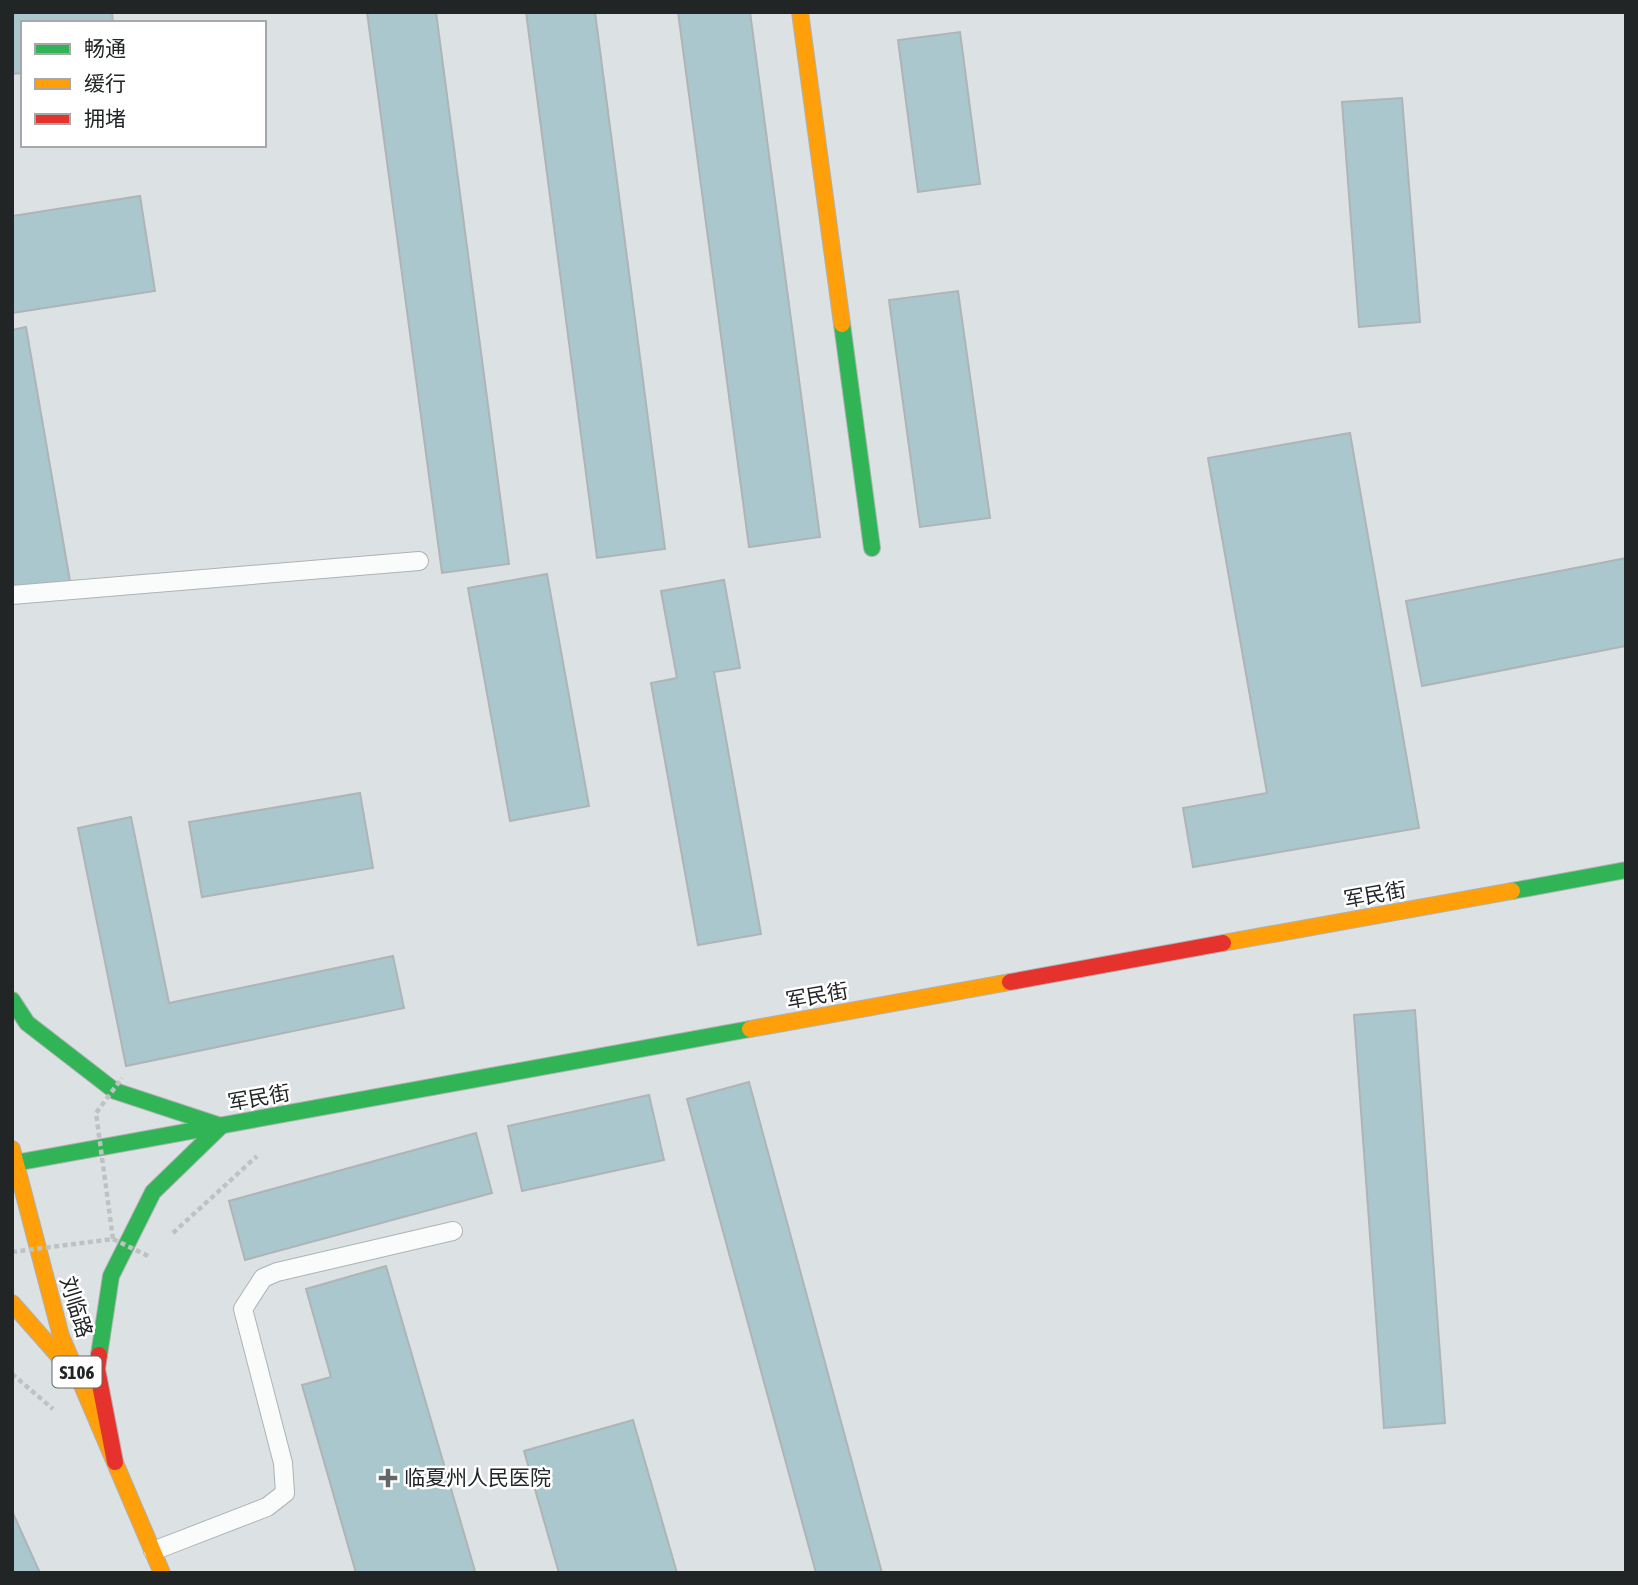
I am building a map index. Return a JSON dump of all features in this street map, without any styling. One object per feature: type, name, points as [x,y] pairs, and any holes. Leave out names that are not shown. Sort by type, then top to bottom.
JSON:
[{"type":"main road","points":[[800,12],[872,548]]},
{"type":"main road","name":"军民街","points":[[13,1159],[221,1126],[1626,870]]},
{"type":"main road","points":[[12,1000],[27,1023],[115,1091],[221,1126],[153,1192],[111,1276],[97,1369],[115,1462]]},
{"type":"main road","name":"刘临路","points":[[13,1159],[61,1336],[162,1573]]},
{"type":"main road","points":[[12,1303],[72,1371],[115,1462]]},
{"type":"lane","points":[[12,596],[419,561]]},
{"type":"lane","points":[[153,1551],[267,1507],[285,1493],[283,1463],[243,1309],[263,1278],[277,1272],[453,1231]]},
{"type":"path","points":[[113,1239],[96,1113],[122,1078]]},
{"type":"path","points":[[168,1238],[267,1147]]},
{"type":"path","points":[[12,1252],[113,1239],[149,1256]]},
{"type":"building","points":[[12,12],[112,12],[113,21],[21,21],[21,73],[12,74]]},
{"type":"building","points":[[367,12],[436,12],[509,564],[442,573]]},
{"type":"building","points":[[526,12],[595,12],[665,549],[597,558]]},
{"type":"building","points":[[678,12],[750,12],[820,537],[749,547]]},
{"type":"building","points":[[960,32],[980,184],[918,192],[898,40]]},
{"type":"building","points":[[1402,98],[1420,322],[1359,327],[1342,102]]},
{"type":"building","points":[[140,196],[155,291],[12,313],[12,216]]},
{"type":"building","points":[[958,291],[990,518],[920,527],[889,300]]},
{"type":"building","points":[[26,327],[70,581],[12,591],[12,330]]},
{"type":"building","points":[[1350,433],[1419,828],[1193,867],[1183,808],[1267,793],[1208,458]]},
{"type":"building","points":[[1626,558],[1626,646],[1422,686],[1406,601]]},
{"type":"building","points":[[547,574],[589,806],[510,821],[468,588]]},
{"type":"building","points":[[724,580],[740,668],[714,672],[761,934],[698,945],[651,683],[677,678],[661,591]]},
{"type":"building","points":[[360,793],[373,868],[202,897],[189,822]]},
{"type":"building","points":[[131,817],[169,1003],[393,956],[404,1008],[126,1066],[78,828]]},
{"type":"building","points":[[1415,1010],[1445,1423],[1384,1428],[1354,1015]]},
{"type":"building","points":[[749,1082],[882,1573],[816,1573],[687,1099]]},
{"type":"building","points":[[649,1095],[664,1160],[522,1191],[508,1126]]},
{"type":"building","points":[[476,1133],[492,1193],[245,1260],[229,1201]]},
{"type":"building","name":"临夏州人民医院","points":[[386,1266],[475,1571],[468,1573],[356,1573],[302,1385],[331,1377],[306,1289]]},
{"type":"building","points":[[633,1420],[677,1573],[559,1573],[524,1451]]},
{"type":"building","points":[[12,1511],[40,1573],[12,1573]]},
{"type":"traffic: fast","points":[[842,324],[872,548]]},
{"type":"traffic: fast","points":[[1512,891],[1626,870]]},
{"type":"traffic: fast","points":[[12,1000],[27,1023],[115,1091],[221,1126],[153,1192],[111,1276],[99,1355]]},
{"type":"traffic: fast","points":[[15,1163],[750,1029]]},
{"type":"traffic: slow","points":[[800,12],[842,324]]},
{"type":"traffic: slow","points":[[1223,943],[1512,891]]},
{"type":"traffic: slow","points":[[750,1029],[1010,982]]},
{"type":"traffic: slow","points":[[12,1149],[61,1336],[162,1573]]},
{"type":"traffic: slow","points":[[12,1303],[63,1361]]},
{"type":"traffic: jam","points":[[1010,982],[1223,943]]},
{"type":"traffic: jam","points":[[99,1355],[97,1369],[115,1462]]},
{"type":"place","name":"临夏州人民医院","points":[[388,1478]]}]
